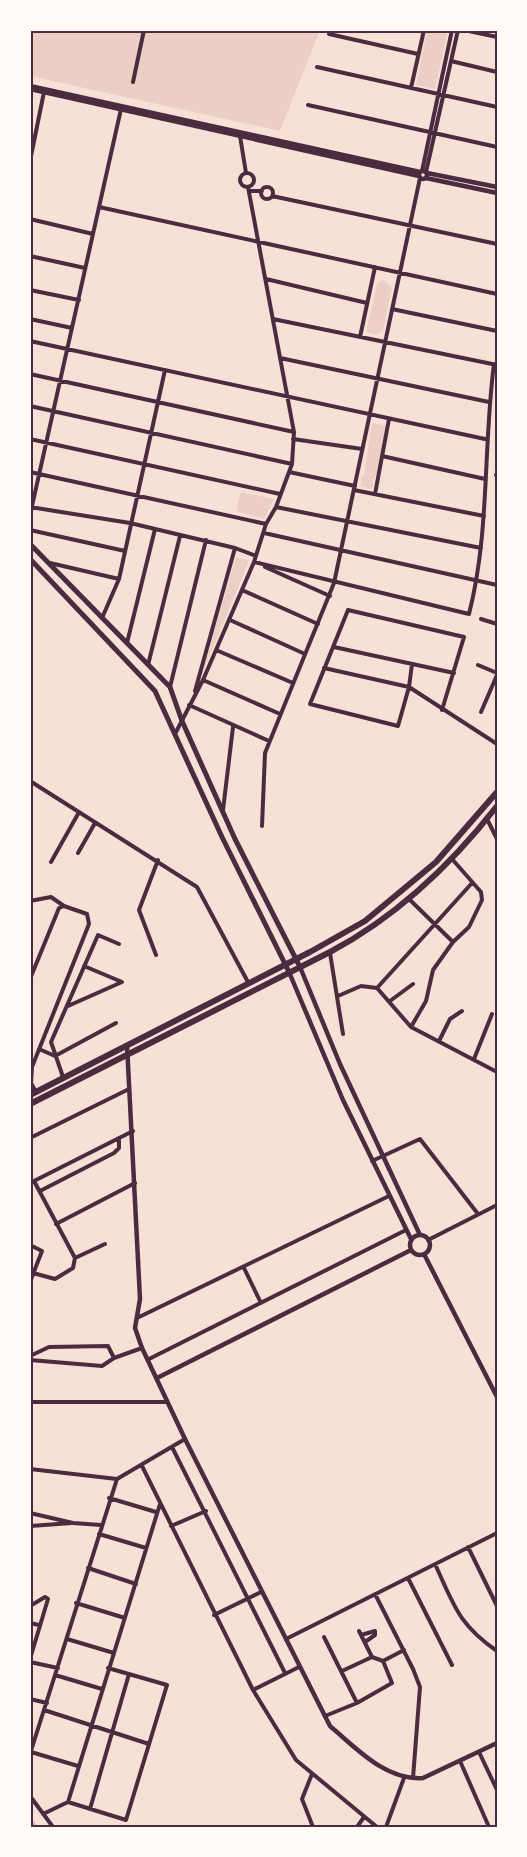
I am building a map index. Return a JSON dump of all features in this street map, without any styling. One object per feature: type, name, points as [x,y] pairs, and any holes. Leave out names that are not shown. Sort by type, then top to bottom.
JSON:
[{"type":"main road","points":[[30,544],[170,687],[182,721],[223,810],[300,967]]},
{"type":"main road","points":[[30,559],[155,691],[222,837],[289,972]]},
{"type":"main road","points":[[186,757],[196,751]]},
{"type":"main road","points":[[33,1093],[341,936],[388,904],[436,862],[497,792]]},
{"type":"main road","points":[[30,1104],[330,952],[369,928],[409,899],[452,859],[496,809]]},
{"type":"street","points":[[133,82],[144,30]]},
{"type":"street","points":[[411,88],[423,30]]},
{"type":"street","points":[[262,826],[265,753],[334,583],[410,225],[435,133],[452,30]]},
{"type":"street","points":[[423,174],[430,132],[458,30]]},
{"type":"street","points":[[464,30],[497,37]]},
{"type":"street","points":[[329,34],[418,54]]},
{"type":"street","points":[[451,61],[497,72]]},
{"type":"street","points":[[317,67],[497,107]]},
{"type":"street","points":[[30,87],[44,92],[423,174],[497,193]]},
{"type":"street","points":[[30,87],[121,108]]},
{"type":"street","points":[[30,161],[44,92]]},
{"type":"street","points":[[308,105],[497,147]]},
{"type":"street","points":[[30,515],[48,443],[121,108]]},
{"type":"street","points":[[240,134],[246,173],[254,179],[248,189]]},
{"type":"street","points":[[175,734],[230,620],[254,562],[266,524],[276,507],[292,464],[294,432],[266,279],[248,189],[240,181],[246,173]]},
{"type":"street","points":[[423,174],[497,187]]},
{"type":"street","points":[[248,189],[262,191],[270,188],[272,196]]},
{"type":"street","points":[[262,191],[264,199],[272,196],[497,244]]},
{"type":"street","points":[[99,207],[497,294]]},
{"type":"street","points":[[30,219],[93,234]]},
{"type":"street","points":[[30,256],[86,268]]},
{"type":"street","points":[[360,337],[375,267]]},
{"type":"street","points":[[266,279],[367,303]]},
{"type":"street","points":[[30,290],[78,300]]},
{"type":"street","points":[[392,309],[497,331]]},
{"type":"street","points":[[254,562],[469,614],[478,579],[484,516],[486,439],[495,365],[273,319]]},
{"type":"street","points":[[30,320],[72,328]]},
{"type":"street","points":[[30,340],[486,439]]},
{"type":"street","points":[[280,358],[489,402]]},
{"type":"street","points":[[102,618],[119,579],[165,370]]},
{"type":"street","points":[[30,374],[294,432]]},
{"type":"street","points":[[30,406],[292,464]]},
{"type":"street","points":[[375,494],[389,419]]},
{"type":"street","points":[[30,439],[280,494]]},
{"type":"street","points":[[293,439],[362,449]]},
{"type":"street","points":[[382,456],[485,479]]},
{"type":"street","points":[[30,472],[266,524]]},
{"type":"street","points":[[289,472],[375,494],[484,516]]},
{"type":"street","points":[[32,507],[130,523],[206,540],[255,556]]},
{"type":"street","points":[[276,507],[481,548]]},
{"type":"street","points":[[127,643],[155,529]]},
{"type":"street","points":[[30,530],[125,551]]},
{"type":"street","points":[[264,533],[497,585]]},
{"type":"street","points":[[148,665],[180,536]]},
{"type":"street","points":[[170,687],[206,540]]},
{"type":"street","points":[[194,695],[235,548]]},
{"type":"street","points":[[254,562],[330,596]]},
{"type":"street","points":[[50,563],[119,579]]},
{"type":"street","points":[[242,591],[318,624]]},
{"type":"street","points":[[412,664],[409,687],[398,726],[310,704],[348,610],[464,637],[442,710]]},
{"type":"street","points":[[481,619],[497,624]]},
{"type":"street","points":[[230,620],[305,654]]},
{"type":"street","points":[[334,647],[454,673]]},
{"type":"street","points":[[216,650],[293,683]]},
{"type":"street","points":[[478,665],[497,674],[481,712]]},
{"type":"street","points":[[324,668],[409,687],[497,744]]},
{"type":"street","points":[[203,680],[280,714]]},
{"type":"street","points":[[189,705],[233,727],[269,741]]},
{"type":"street","points":[[223,810],[233,727]]},
{"type":"street","points":[[30,782],[78,814],[158,860],[197,887],[249,984]]},
{"type":"street","points":[[51,862],[78,814]]},
{"type":"street","points":[[487,819],[497,839],[497,864]]},
{"type":"street","points":[[78,853],[95,823]]},
{"type":"street","points":[[411,1027],[426,1001],[433,970],[453,942],[469,927],[483,896],[452,859]]},
{"type":"street","points":[[156,955],[139,910],[158,860]]},
{"type":"street","points":[[377,988],[432,924],[472,883]]},
{"type":"street","points":[[30,901],[51,897],[64,906],[87,914],[89,924],[30,1076],[33,1093]]},
{"type":"street","points":[[409,899],[432,924],[453,942]]},
{"type":"street","points":[[30,979],[59,908],[64,906]]},
{"type":"street","points":[[63,1077],[51,1042],[98,935],[119,944]]},
{"type":"street","points":[[330,952],[343,1034]]},
{"type":"street","points":[[67,1006],[122,982],[84,966]]},
{"type":"street","points":[[300,967],[340,1064],[420,1235],[428,1240]]},
{"type":"street","points":[[289,972],[305,1014],[372,1161],[411,1239],[411,1250]]},
{"type":"street","points":[[390,1001],[413,984]]},
{"type":"street","points":[[338,996],[361,986],[377,988],[411,1027],[497,1072]]},
{"type":"street","points":[[439,1041],[450,1019],[462,1011]]},
{"type":"street","points":[[474,1059],[492,1014]]},
{"type":"street","points":[[55,1056],[116,1023]]},
{"type":"street","points":[[127,1045],[140,1299],[135,1328],[142,1348],[150,1359],[185,1439],[330,1726],[367,1758],[404,1778],[413,1779],[423,1778],[497,1743]]},
{"type":"street","points":[[39,1049],[55,1056]]},
{"type":"street","points":[[30,1138],[130,1089]]},
{"type":"street","points":[[33,1273],[48,1280],[55,1279],[73,1268],[75,1258],[40,1191],[32,1182],[133,1131]]},
{"type":"street","points":[[40,1191],[114,1153],[118,1148],[119,1138]]},
{"type":"street","points":[[372,1161],[420,1138],[478,1214]]},
{"type":"street","points":[[56,1224],[135,1183]]},
{"type":"street","points":[[137,1318],[389,1196]]},
{"type":"street","points":[[428,1240],[497,1205]]},
{"type":"street","points":[[150,1359],[406,1230]]},
{"type":"street","points":[[411,1239],[420,1235]]},
{"type":"street","points":[[411,1250],[418,1255],[424,1254],[429,1248],[428,1240]]},
{"type":"street","points":[[75,1258],[105,1244]]},
{"type":"street","points":[[30,1245],[42,1251],[30,1282]]},
{"type":"street","points":[[157,1378],[411,1250]]},
{"type":"street","points":[[424,1254],[497,1396]]},
{"type":"street","points":[[244,1268],[261,1303]]},
{"type":"street","points":[[30,1358],[49,1347],[108,1346],[114,1358]]},
{"type":"street","points":[[30,1358],[102,1366],[114,1358],[142,1348]]},
{"type":"street","points":[[30,1402],[168,1402]]},
{"type":"street","points":[[30,1469],[117,1479],[185,1439]]},
{"type":"street","points":[[172,1447],[285,1673]]},
{"type":"street","points":[[142,1466],[214,1615],[254,1690],[296,1760],[377,1827]]},
{"type":"street","points":[[78,1766],[30,1753],[109,1498],[117,1479]]},
{"type":"street","points":[[109,1498],[156,1512]]},
{"type":"street","points":[[68,1802],[89,1726],[160,1504]]},
{"type":"street","points":[[171,1526],[206,1511]]},
{"type":"street","points":[[30,1513],[73,1523]]},
{"type":"street","points":[[30,1526],[73,1523],[101,1525]]},
{"type":"street","points":[[285,1639],[497,1533]]},
{"type":"street","points":[[99,1534],[146,1548]]},
{"type":"street","points":[[468,1547],[497,1606]]},
{"type":"street","points":[[435,1564],[461,1619],[473,1634],[497,1650]]},
{"type":"street","points":[[88,1569],[136,1584]]},
{"type":"street","points":[[408,1578],[452,1665]]},
{"type":"street","points":[[214,1615],[261,1592]]},
{"type":"street","points":[[375,1594],[420,1687],[413,1779]]},
{"type":"street","points":[[30,1606],[45,1597],[48,1599],[30,1660],[58,1668]]},
{"type":"street","points":[[76,1603],[125,1618]]},
{"type":"street","points":[[30,1623],[39,1625]]},
{"type":"street","points":[[365,1642],[375,1635],[375,1631],[360,1633],[372,1657],[383,1661],[404,1650]]},
{"type":"street","points":[[324,1636],[357,1703]]},
{"type":"street","points":[[67,1639],[114,1653]]},
{"type":"street","points":[[342,1671],[372,1657]]},
{"type":"street","points":[[325,1716],[357,1703],[392,1683],[383,1661]]},
{"type":"street","points":[[254,1690],[299,1667]]},
{"type":"street","points":[[43,1814],[68,1802],[126,1820],[167,1685],[108,1668]]},
{"type":"street","points":[[90,1809],[129,1674]]},
{"type":"street","points":[[55,1675],[102,1689]]},
{"type":"street","points":[[30,1699],[47,1703]]},
{"type":"street","points":[[44,1710],[149,1744]]},
{"type":"street","points":[[479,1752],[497,1790]]},
{"type":"street","points":[[459,1760],[489,1827]]},
{"type":"street","points":[[312,1774],[302,1799],[313,1827]]},
{"type":"street","points":[[386,1827],[404,1778]]},
{"type":"street","points":[[30,1796],[53,1827]]},
{"type":"street","points":[[357,1827],[364,1817]]},
{"type":"shaded area","points":[[30,30],[320,30],[280,131],[30,76]]},
{"type":"shaded area","points":[[427,30],[448,31],[435,89],[416,85]]},
{"type":"shaded area","points":[[384,279],[392,288],[383,331],[376,335],[366,332],[377,283]]},
{"type":"shaded area","points":[[372,423],[386,426],[377,474],[371,489],[361,486],[361,477],[364,474]]},
{"type":"shaded area","points":[[241,492],[274,499],[264,519],[236,511]]},
{"type":"shaded area","points":[[236,557],[249,561],[202,674]]},
{"type":"waterway","points":[[30,1819],[37,1827]]}]
